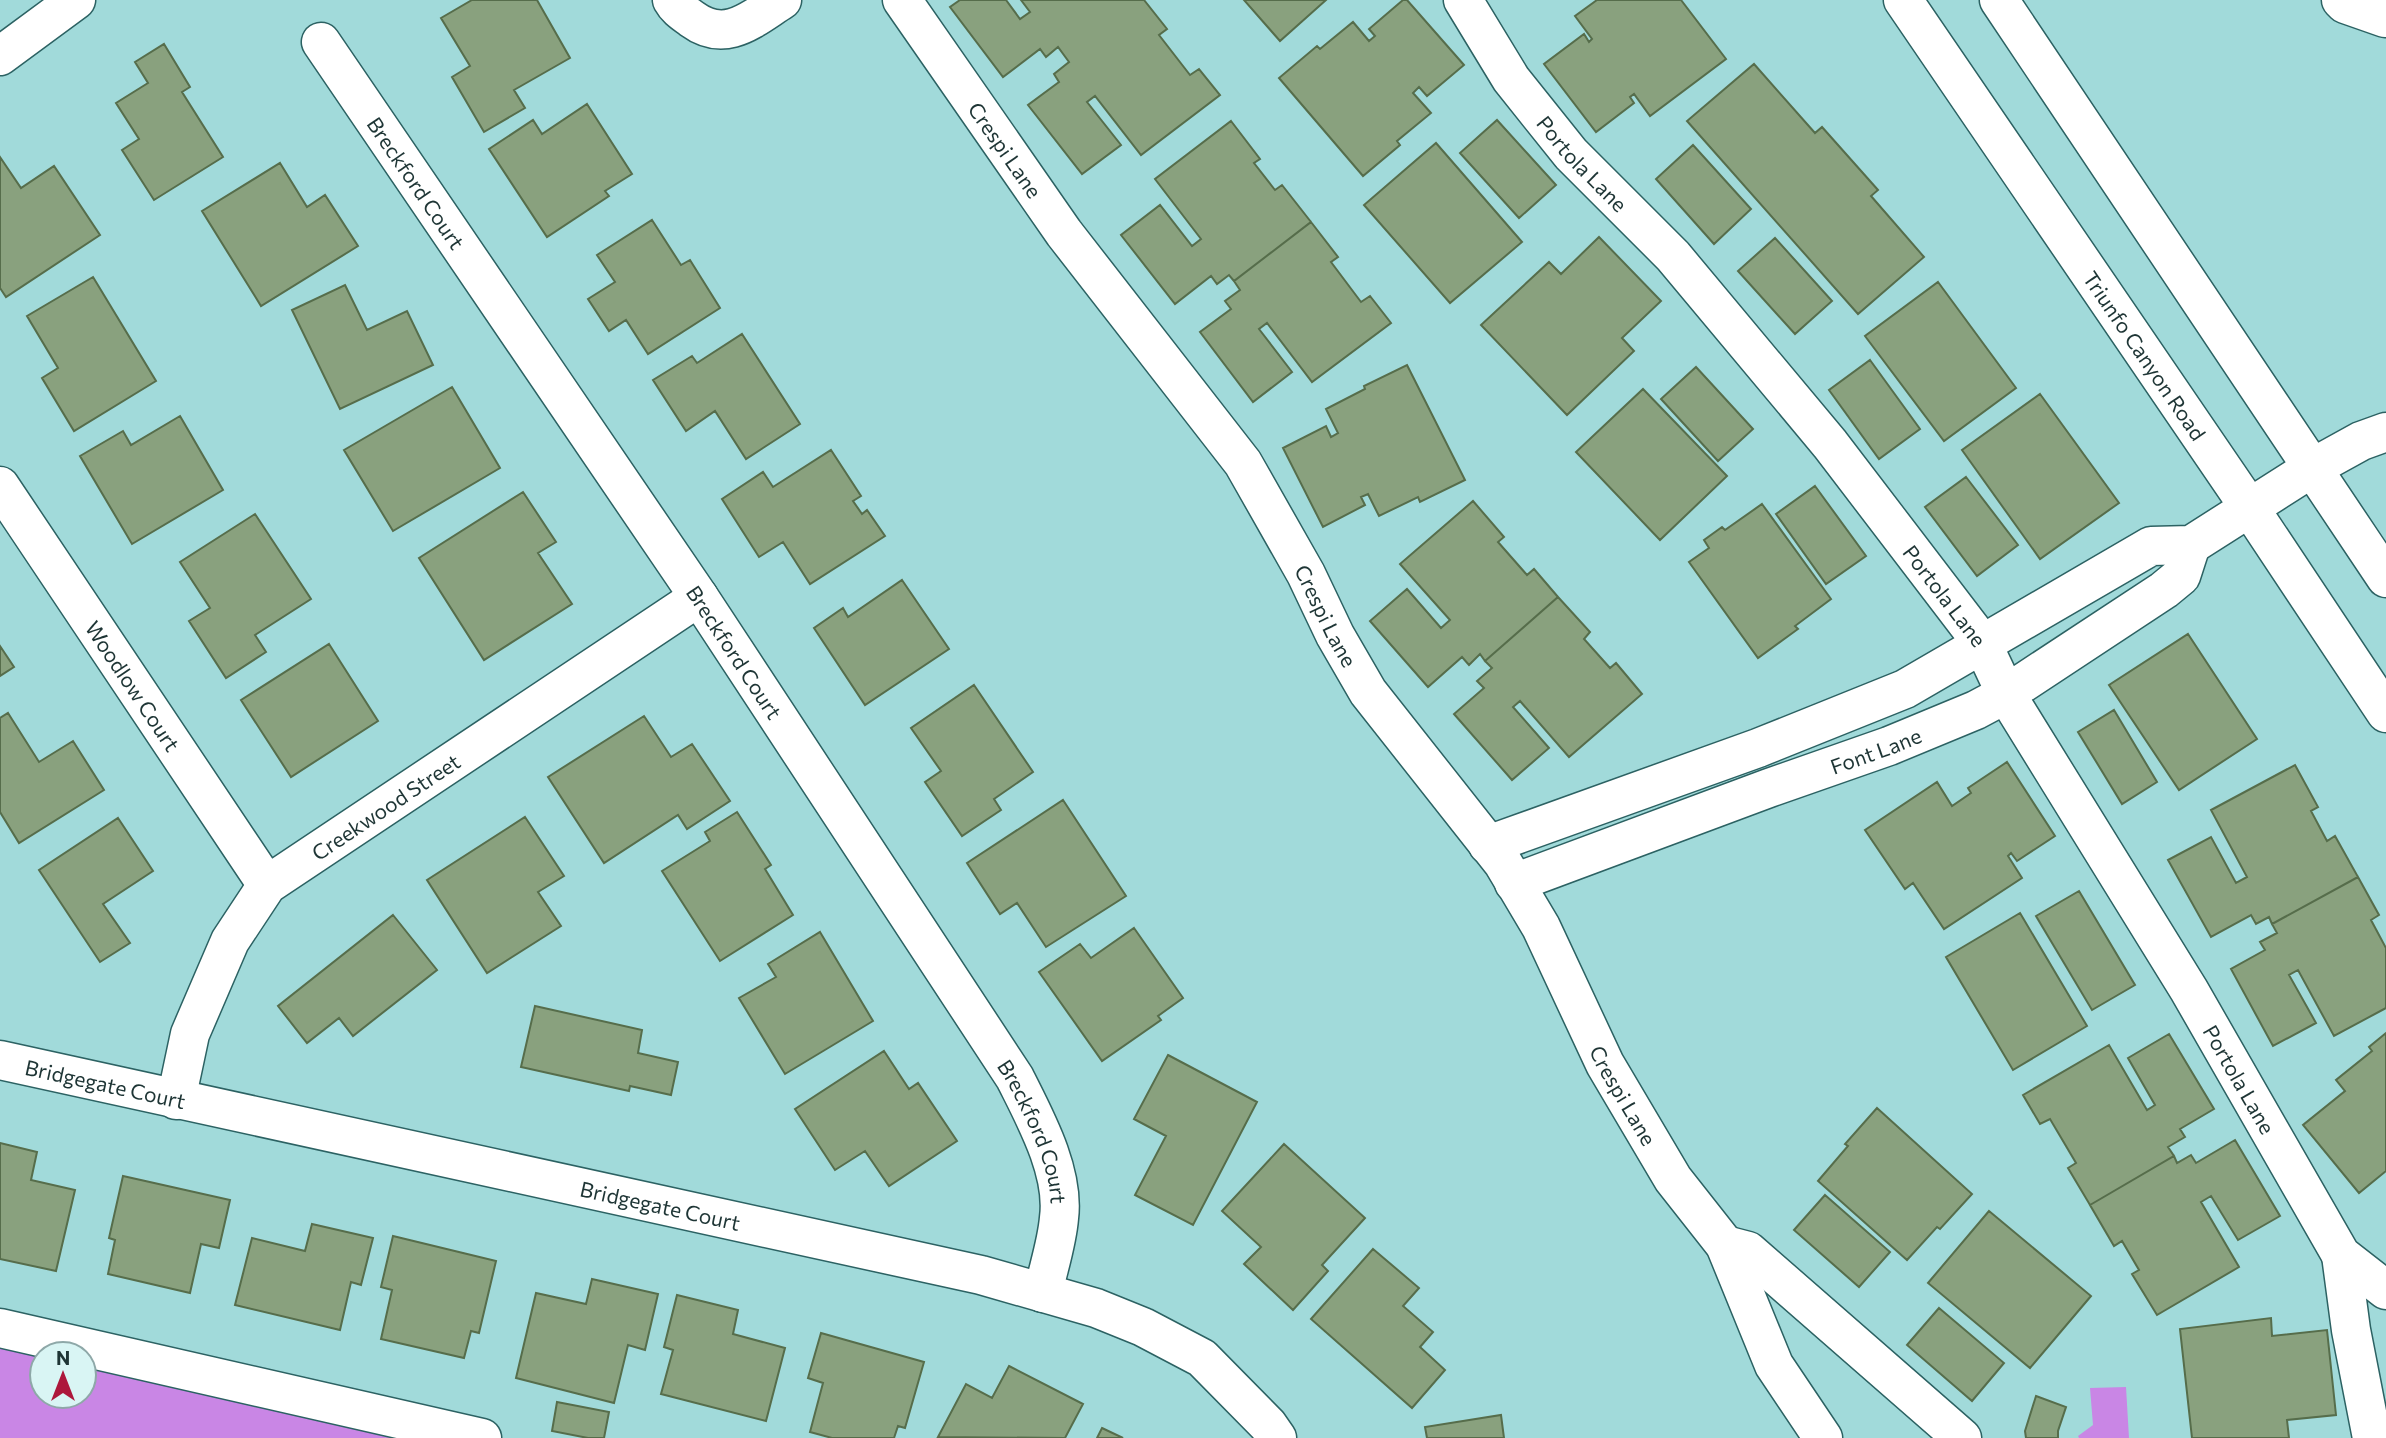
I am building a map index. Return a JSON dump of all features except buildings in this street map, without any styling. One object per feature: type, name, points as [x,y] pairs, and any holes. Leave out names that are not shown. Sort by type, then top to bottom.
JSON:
[{"type":"street","points":[[0,56],[76,0]]},
{"type":"street","points":[[672,0],[677,8],[698,23],[717,31],[740,26],[782,0]]},
{"type":"street","name":"Crespi Lane","points":[[902,0],[1064,233],[1243,463],[1306,574],[1335,635],[1368,692],[1503,863],[1541,927],[1605,1064],[1673,1178],[1725,1245],[1774,1365],[1823,1438]]},
{"type":"street","name":"Portola Lane","points":[[1464,0],[1511,79],[1563,144],[1673,256],[1722,314],[1830,444],[1982,643],[2006,694],[2189,990],[2341,1255],[2351,1330],[2372,1438]]},
{"type":"street","name":"Triunfo Canyon Road","points":[[1903,0],[2386,713]]},
{"type":"street","points":[[1999,0],[2386,578]]},
{"type":"street","points":[[2341,0],[2345,4],[2385,13]]},
{"type":"street","name":"Breckford Court","points":[[321,42],[699,597],[1015,1078],[1043,1136],[1056,1176],[1060,1216],[1043,1293]]},
{"type":"street","points":[[1488,845],[1758,748],[1905,690],[2151,546],[2191,545],[2312,468],[2352,446],[2386,432]]},
{"type":"street","name":"Woodlow Court","points":[[0,486],[267,885]]},
{"type":"street","name":"Font Lane","points":[[1514,883],[1769,788],[1889,747],[1976,710],[2006,694],[2164,590],[2181,576],[2191,545]]},
{"type":"street","name":"Creekwood Street","points":[[176,1100],[190,1034],[229,941],[267,885],[699,597]]},
{"type":"street","name":"Bridgegate Court","points":[[0,1060],[981,1275],[1096,1308],[1143,1327],[1202,1359],[1268,1425],[1277,1438]]},
{"type":"street","name":"Crespi Lane","points":[[1725,1245],[1748,1251],[1962,1438]]},
{"type":"street","name":"Portola Lane","points":[[2341,1255],[2386,1290]]},
{"type":"street","points":[[0,1328],[482,1438]]},
{"type":"shaded area","points":[[0,1344],[28,1351],[28,1410],[98,1410],[98,1367],[412,1438],[0,1438]]},
{"type":"shaded area","points":[[2126,1387],[2129,1438],[2079,1438],[2078,1436],[2093,1425],[2090,1388]]}]
